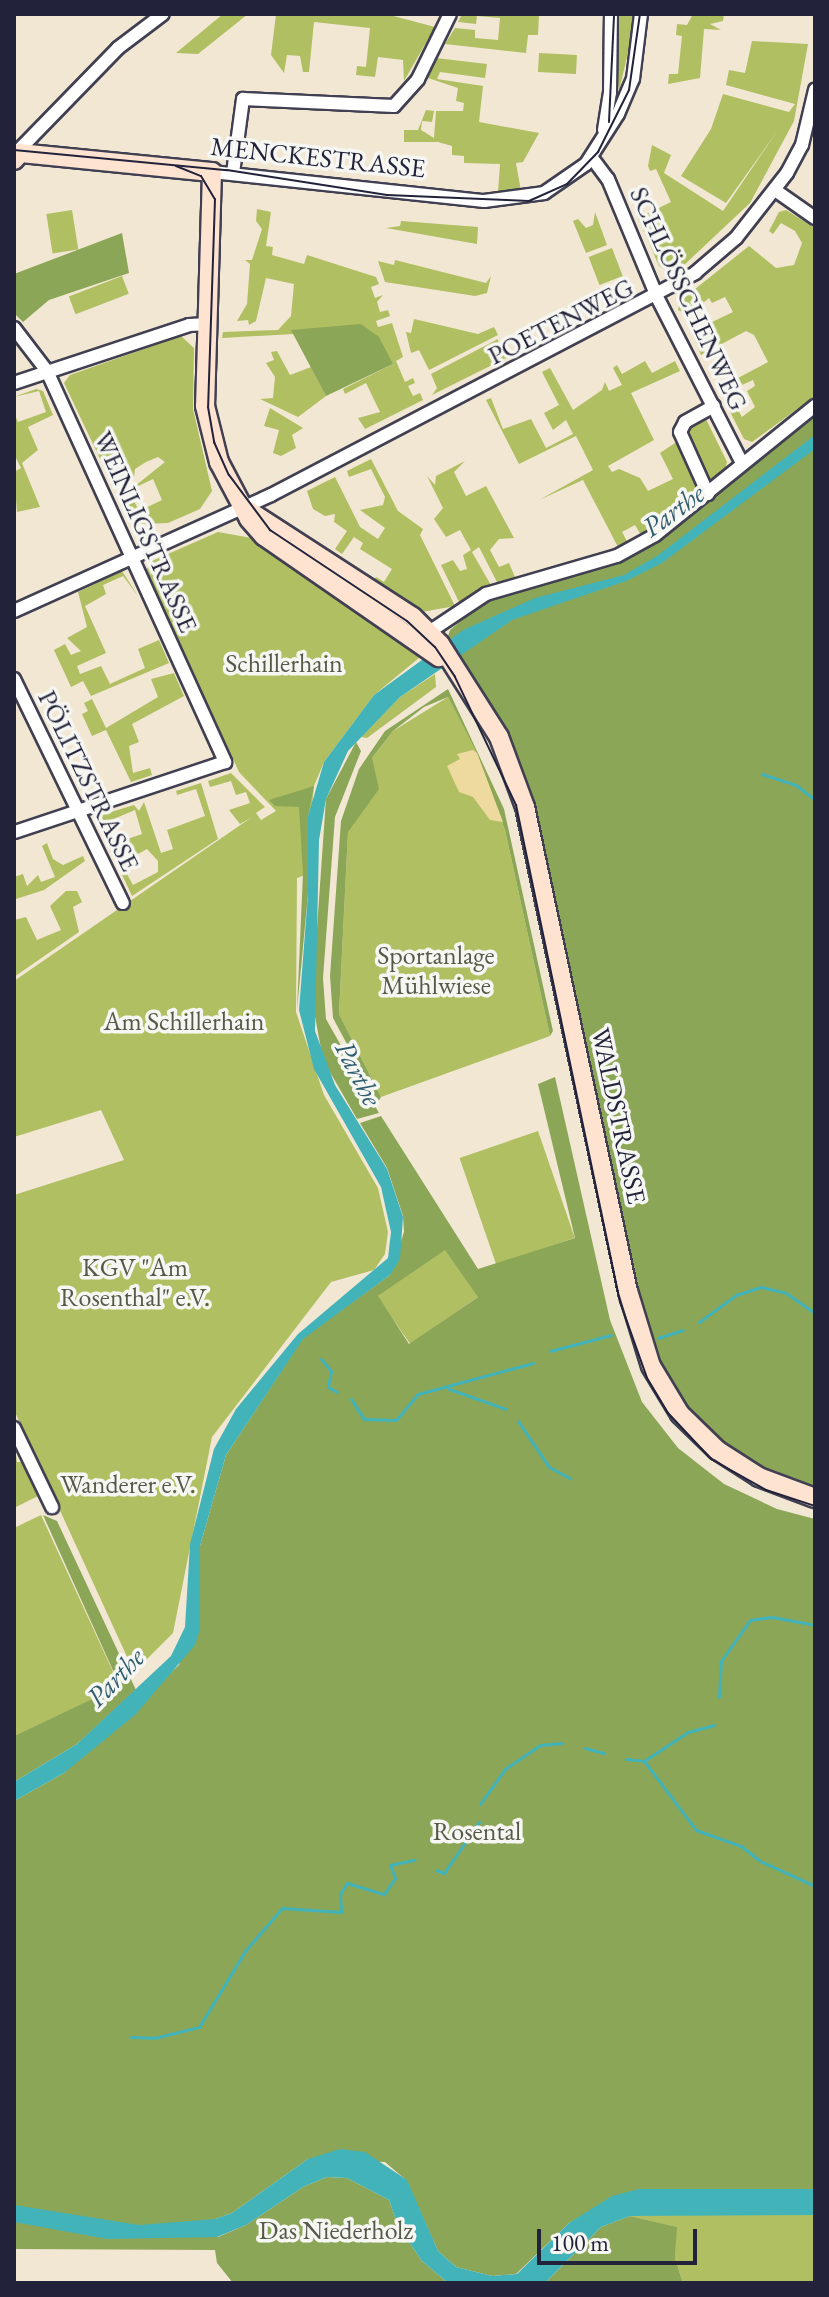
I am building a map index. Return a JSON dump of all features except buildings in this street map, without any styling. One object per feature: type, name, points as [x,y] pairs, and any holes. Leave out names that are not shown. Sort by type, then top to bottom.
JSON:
[{"type":"main road","name":"MENCKESTRASSE","points":[[16,155],[212,172]]},
{"type":"main road","points":[[212,172],[208,426],[243,507],[433,642]]},
{"type":"main road","name":"WALDSTRASSE","points":[[433,642],[455,669],[499,737],[525,807],[628,1291],[651,1366],[680,1414],[717,1450],[759,1477],[815,1498]]},
{"type":"street","points":[[139,14],[149,24]]},
{"type":"street","points":[[16,155],[118,48],[163,14]]},
{"type":"street","points":[[233,173],[243,99],[394,106],[418,79],[450,14]]},
{"type":"street","points":[[594,155],[610,101],[611,14]]},
{"type":"street","name":"MENCKESTRASSE","points":[[212,172],[387,193],[514,200],[563,185],[594,155],[631,86],[641,14]]},
{"type":"street","name":"POETENWEG","points":[[14,611],[243,507],[657,297],[716,256],[775,190],[802,145],[815,90]]},
{"type":"street","points":[[802,145],[815,133]]},
{"type":"street","name":"SCHLÖSSCHENWEG","points":[[594,155],[608,179],[657,297],[742,463]]},
{"type":"street","points":[[775,190],[815,218]]},
{"type":"street","points":[[14,383],[189,325],[209,324]]},
{"type":"street","name":"WEINLIGSTRASSE","points":[[14,328],[47,371],[225,762],[76,812]]},
{"type":"street","points":[[708,494],[680,435],[685,422],[714,406]]},
{"type":"street","points":[[433,642],[486,594],[617,556],[655,535],[815,406]]},
{"type":"street","name":"PÖLITZSTRASSE","points":[[14,679],[76,812],[123,903]]},
{"type":"street","points":[[14,832],[76,812]]},
{"type":"street","points":[[14,1428],[52,1507]]},
{"type":"green space","points":[[223,14],[248,14],[198,54],[176,53]]},
{"type":"green space","points":[[276,14],[386,14],[435,27],[404,81],[403,60],[378,57],[375,77],[356,75],[357,66],[366,67],[370,28],[314,22],[309,72],[303,72],[300,56],[287,55],[284,73],[271,55]]},
{"type":"green space","points":[[462,14],[539,14],[538,35],[528,35],[526,53],[445,44],[455,28],[475,30],[475,38],[498,40],[500,18],[477,16],[476,24],[458,22]]},
{"type":"green space","points":[[616,14],[637,14],[619,91],[615,61]]},
{"type":"green space","points":[[693,14],[724,14],[723,21],[710,24],[721,30],[704,29],[700,78],[668,84],[669,74],[678,74],[682,36],[676,35],[677,24],[687,25]]},
{"type":"green space","points":[[752,41],[808,44],[794,121],[750,203],[682,267],[667,271],[659,266],[638,218],[671,202],[656,169],[650,171],[648,166],[652,145],[671,155],[664,173],[723,211],[778,130],[726,203],[681,176],[711,129],[723,94],[789,112],[795,104],[726,85],[729,70],[745,73]]},
{"type":"green space","points":[[539,53],[577,55],[576,74],[538,72]]},
{"type":"green space","points":[[436,58],[487,64],[485,78],[440,72],[437,79],[483,86],[479,122],[539,133],[523,162],[516,163],[521,191],[498,192],[500,164],[464,163],[464,156],[452,155],[452,146],[438,142],[404,142],[404,130],[418,130],[426,110],[434,111],[432,122],[422,121],[421,130],[434,138],[436,111],[463,111],[464,103],[456,101],[458,88],[425,77]]},
{"type":"green space","points":[[257,209],[271,212],[266,246],[273,247],[272,255],[304,264],[307,255],[376,277],[379,284],[371,287],[375,298],[383,295],[377,302],[380,312],[388,310],[390,316],[376,321],[378,327],[392,323],[403,357],[396,361],[405,382],[413,378],[415,383],[408,386],[413,396],[420,393],[423,400],[365,429],[358,418],[380,412],[366,383],[345,394],[343,389],[393,364],[294,334],[222,338],[223,332],[278,330],[291,316],[294,284],[266,278],[256,321],[249,325],[248,320],[237,321],[247,304],[250,264],[245,260],[252,260],[262,229],[256,221]]},
{"type":"green space","points":[[72,210],[78,250],[53,254],[46,214]]},
{"type":"green space","points":[[786,210],[815,228],[815,396],[752,442],[744,439],[727,406],[734,403],[742,417],[755,407],[747,391],[755,386],[753,380],[742,385],[738,378],[768,362],[754,335],[746,331],[701,355],[691,332],[733,312],[725,297],[712,303],[709,298],[689,315],[678,310],[680,301],[749,246],[776,268],[794,265],[802,243],[795,231],[781,223],[773,234],[769,231],[779,212]]},
{"type":"green space","points":[[595,212],[607,245],[586,253],[573,221],[578,219],[586,228],[593,225]]},
{"type":"green space","points":[[401,221],[478,227],[477,244],[386,228],[400,226]]},
{"type":"green space","points":[[122,233],[129,273],[49,300],[23,322],[14,313],[14,274]]},
{"type":"green space","points":[[612,248],[623,276],[599,285],[589,257]]},
{"type":"green space","points":[[395,260],[486,283],[491,276],[487,293],[475,296],[385,282],[378,261],[394,265]]},
{"type":"green space","points":[[122,276],[129,294],[76,314],[69,296]]},
{"type":"green space","points":[[414,319],[478,334],[494,327],[498,335],[429,370],[419,350],[411,353],[406,332],[411,333]]},
{"type":"green space","points":[[361,324],[379,337],[393,364],[326,396],[291,330]]},
{"type":"green space","points":[[181,336],[194,348],[193,409],[212,491],[200,509],[168,523],[141,524],[130,519],[117,496],[131,495],[139,511],[162,500],[153,479],[130,490],[165,462],[158,457],[146,462],[135,469],[134,477],[113,486],[64,383],[70,375]]},
{"type":"green space","points":[[498,339],[499,351],[510,356],[432,395],[437,388],[431,374]]},
{"type":"green space","points":[[277,351],[290,375],[311,367],[326,396],[298,417],[260,399],[273,398],[275,377],[266,363],[274,360],[271,352]]},
{"type":"green space","points":[[645,361],[652,373],[675,361],[680,371],[631,393],[654,440],[608,466],[612,472],[619,469],[640,478],[648,491],[673,479],[660,453],[678,441],[702,490],[641,535],[635,525],[622,532],[628,543],[618,547],[583,480],[539,500],[593,470],[576,436],[519,464],[486,400],[491,398],[503,429],[531,419],[546,448],[573,434],[566,420],[553,430],[544,413],[559,405],[542,372],[550,368],[573,410],[602,390],[605,382],[609,391],[622,385],[613,368],[617,365],[622,374]]},
{"type":"green space","points":[[36,389],[43,391],[53,415],[28,427],[38,450],[22,463],[40,507],[17,512],[14,472],[21,468],[14,454],[14,413],[18,422],[46,412],[39,391],[14,397]]},
{"type":"green space","points":[[270,408],[303,428],[292,435],[296,448],[281,456],[273,453],[279,430],[264,426]]},
{"type":"green space","points":[[815,413],[815,1488],[763,1468],[723,1442],[688,1408],[660,1362],[648,1331],[534,804],[508,733],[447,639],[450,630],[481,604],[532,583],[620,562],[660,538]]},
{"type":"green space","points":[[704,415],[727,462],[725,471],[709,484],[685,431]]},
{"type":"green space","points":[[371,459],[398,511],[423,529],[420,535],[455,606],[422,612],[372,582],[376,577],[384,582],[392,569],[360,549],[363,543],[354,537],[342,554],[335,549],[347,531],[334,522],[335,514],[325,516],[313,509],[307,491],[335,477],[360,527],[378,539],[385,528],[360,510],[383,505],[385,497],[371,469],[349,477],[347,471]]},
{"type":"green space","points":[[465,461],[454,472],[466,496],[486,486],[514,538],[499,539],[490,550],[499,567],[509,563],[515,577],[498,584],[479,547],[472,552],[492,587],[460,604],[441,565],[453,560],[460,571],[467,569],[463,555],[471,550],[460,530],[446,537],[434,519],[443,508],[427,476],[435,485],[436,476]]},
{"type":"green space","points":[[218,532],[257,539],[425,653],[374,695],[324,762],[314,786],[305,875],[297,878],[296,1012],[324,1095],[378,1188],[388,1232],[385,1254],[374,1270],[331,1282],[212,1437],[173,1633],[134,1672],[14,1410],[14,1195],[124,1160],[101,1110],[14,1137],[14,981],[252,817],[240,824],[229,810],[250,803],[246,792],[236,795],[231,781],[210,787],[208,781],[231,773],[265,807],[256,813],[261,820],[276,811],[239,772],[146,570],[152,561]]},
{"type":"green space","points":[[122,571],[138,596],[123,576],[103,585],[106,594],[85,606],[106,653],[77,666],[80,674],[101,666],[110,684],[145,668],[138,649],[159,640],[169,663],[91,696],[83,681],[71,687],[54,650],[65,644],[71,655],[81,651],[67,638],[87,627],[78,592]]},
{"type":"green space","points":[[174,673],[184,696],[132,724],[139,742],[129,746],[133,773],[150,768],[152,775],[131,782],[106,730],[92,736],[82,714],[88,711],[84,703],[92,699],[106,728],[158,697],[151,679]]},
{"type":"green space","points":[[435,674],[436,687],[367,738],[361,737],[400,697]]},
{"type":"green space","points":[[448,689],[504,809],[553,1031],[550,1036],[505,830],[477,753],[448,697],[424,707],[393,731],[372,758],[379,789],[348,832],[339,1014],[381,1097],[378,1102],[333,1018],[330,976],[341,821],[359,769],[385,731]]},
{"type":"green space","name":"Sportanlage Mühlwiese","points":[[448,697],[477,752],[505,830],[550,1036],[381,1097],[339,1014],[348,832],[372,758],[393,731]]},
{"type":"green space","points":[[356,742],[361,751],[335,817],[323,978],[326,1019],[379,1113],[357,1119],[323,1060],[312,1000],[326,799]]},
{"type":"green space","points":[[201,783],[218,839],[132,896],[117,864],[121,863],[133,885],[158,872],[158,861],[147,849],[136,855],[130,848],[113,856],[111,852],[121,848],[119,842],[142,834],[135,810],[104,823],[101,815],[134,805],[139,811],[144,802],[161,853],[173,849],[167,830],[205,816],[196,789],[177,795],[176,791]]},
{"type":"green space","points":[[314,786],[308,816],[308,894],[297,1010],[303,873],[299,807],[275,806],[269,800]]},
{"type":"green space","points":[[47,843],[53,859],[63,865],[83,856],[85,861],[44,890],[16,899],[14,877],[23,874],[27,886],[38,875],[41,882],[55,877],[42,846]]},
{"type":"green space","points":[[66,891],[77,891],[82,902],[73,907],[79,932],[14,977],[14,920],[26,917],[37,940],[61,930],[50,906]]},
{"type":"green space","name":"Rosental","points":[[555,1077],[610,1320],[642,1402],[678,1448],[724,1484],[777,1509],[815,1519],[815,2189],[639,2189],[569,2223],[516,2274],[492,2276],[456,2267],[438,2251],[406,2180],[385,2162],[308,2159],[232,2213],[215,2219],[218,2237],[246,2225],[303,2187],[327,2177],[347,2178],[389,2200],[398,2226],[422,2261],[448,2283],[233,2283],[217,2263],[215,2250],[14,2249],[14,1801],[64,1773],[179,1665],[199,1580],[200,1546],[226,1455],[303,1338],[390,1275],[404,1232],[403,1216],[387,1168],[360,1123],[381,1116],[478,1269],[575,1238],[538,1084]],"holes":[[[445,1250],[478,1297],[409,1344],[378,1296]]]},
{"type":"green space","points":[[538,1131],[575,1238],[496,1265],[460,1158]]},
{"type":"green space","points":[[445,1249],[478,1297],[410,1344],[377,1297]]},
{"type":"green space","points":[[14,1442],[17,1462],[24,1462],[40,1495],[14,1508]]},
{"type":"green space","points":[[41,1515],[120,1687],[14,1736],[14,1528]]},
{"type":"green space","points":[[43,1515],[57,1521],[136,1690],[77,1744],[14,1782],[14,1736],[120,1686]]},
{"type":"green space","points":[[695,2212],[815,2215],[815,2283],[683,2283],[675,2258],[676,2227],[630,2216]]},
{"type":"green space","points":[[630,2216],[677,2227],[675,2258],[683,2283],[545,2283],[601,2227]]},
{"type":"sand","points":[[473,750],[477,753],[503,822],[490,820],[473,797],[459,792],[447,766],[460,759],[457,754]]},
{"type":"water","points":[[815,435],[815,449],[662,563],[626,581],[512,620],[400,697],[348,751],[326,799],[319,840],[315,1031],[335,1085],[387,1169],[403,1217],[400,1259],[390,1275],[303,1339],[226,1455],[200,1546],[200,1629],[195,1645],[135,1715],[64,1773],[14,1801],[14,1782],[77,1744],[171,1656],[185,1627],[190,1544],[214,1449],[236,1409],[298,1334],[388,1258],[391,1232],[381,1187],[314,1069],[299,1010],[308,894],[308,816],[324,762],[374,695],[463,630],[535,598],[624,575],[657,556]]},
{"type":"water","points":[[340,2149],[365,2152],[407,2180],[438,2251],[456,2267],[492,2276],[517,2274],[569,2223],[612,2196],[639,2189],[815,2189],[815,2215],[630,2216],[601,2227],[545,2283],[448,2283],[422,2261],[398,2226],[389,2200],[347,2178],[327,2177],[303,2187],[246,2225],[217,2237],[107,2239],[14,2222],[14,2205],[139,2225],[215,2219],[232,2213],[308,2159]]},
{"type":"waterway","points":[[762,774],[796,785],[815,800]]},
{"type":"waterway","points":[[699,1322],[736,1295],[761,1287],[786,1293],[815,1313]]},
{"type":"waterway","points":[[658,1338],[683,1330]]},
{"type":"waterway","points":[[550,1351],[611,1335]]},
{"type":"waterway","points":[[321,1359],[331,1371],[328,1387],[337,1392]]},
{"type":"waterway","points":[[351,1399],[364,1419],[396,1420],[418,1394],[533,1363]]},
{"type":"waterway","points":[[449,1389],[506,1409]]},
{"type":"waterway","points":[[518,1421],[549,1467],[570,1478]]},
{"type":"waterway","points":[[719,1697],[721,1661],[750,1620],[772,1617],[815,1625]]},
{"type":"waterway","points":[[626,1759],[644,1761],[688,1732],[714,1725]]},
{"type":"waterway","points":[[480,1804],[505,1769],[540,1745],[562,1743]]},
{"type":"waterway","points":[[585,1748],[604,1753]]},
{"type":"waterway","points":[[644,1761],[696,1830],[741,1846],[760,1861],[815,1886]]},
{"type":"waterway","points":[[436,1870],[444,1873],[479,1822]]},
{"type":"waterway","points":[[131,2037],[154,2038],[199,2027],[245,1951],[282,1908],[341,1912],[340,1894],[347,1883],[384,1894],[395,1878],[390,1865],[414,1860]]},
{"type":"tram line","points":[[609,122],[614,14]]},
{"type":"tram line","points":[[14,150],[227,170],[387,195],[529,201],[567,184],[598,152],[629,90],[640,14]]},
{"type":"tram line","points":[[176,166],[201,176],[215,199],[208,407],[214,442],[229,475],[270,530],[407,621],[435,647],[455,677],[516,805],[620,1302],[647,1378],[668,1413],[711,1459],[766,1490],[815,1506]]},
{"type":"water label","name":"Parthe","points":[[673,510]]},
{"type":"water label","name":"Parthe","points":[[359,1073]]},
{"type":"water label","name":"Parthe","points":[[115,1677]]},
{"type":"park label","name":"Schillerhain","points":[[284,664]]},
{"type":"park label","name":"Am Schillerhain","points":[[184,1022]]},
{"type":"park label","name":"KGV \"Am Rosenthal\" e.V.","points":[[135,1283]]},
{"type":"park label","name":"Wanderer e.V.","points":[[128,1485]]},
{"type":"park label","name":"Das Niederholz","points":[[336,2231]]}]
